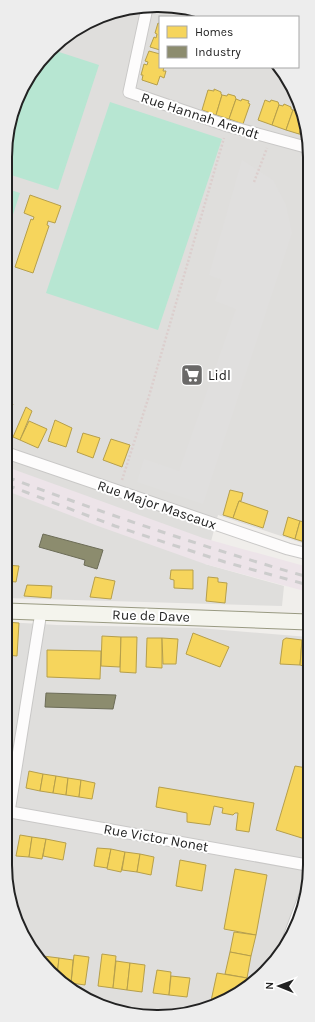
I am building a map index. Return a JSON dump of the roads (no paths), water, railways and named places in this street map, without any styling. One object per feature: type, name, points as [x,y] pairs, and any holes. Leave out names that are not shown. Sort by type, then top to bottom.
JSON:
[{"type":"main road","name":"Rue de Dave","points":[[12,611],[303,620]]},
{"type":"street","name":"Rue Hannah Arendt","points":[[146,12],[129,92],[228,126],[303,147]]},
{"type":"street","name":"Rue Major Mascaux","points":[[12,454],[288,550],[303,553]]},
{"type":"street","points":[[12,782],[41,612]]},
{"type":"street","name":"Rue Victor Nonet","points":[[12,812],[303,864]]},
{"type":"railway","points":[[12,479],[156,530],[303,575]]},
{"type":"railway","points":[[12,487],[115,526],[225,562],[303,584]]},
{"type":"place","name":"Lidl","points":[[192,375]]}]
